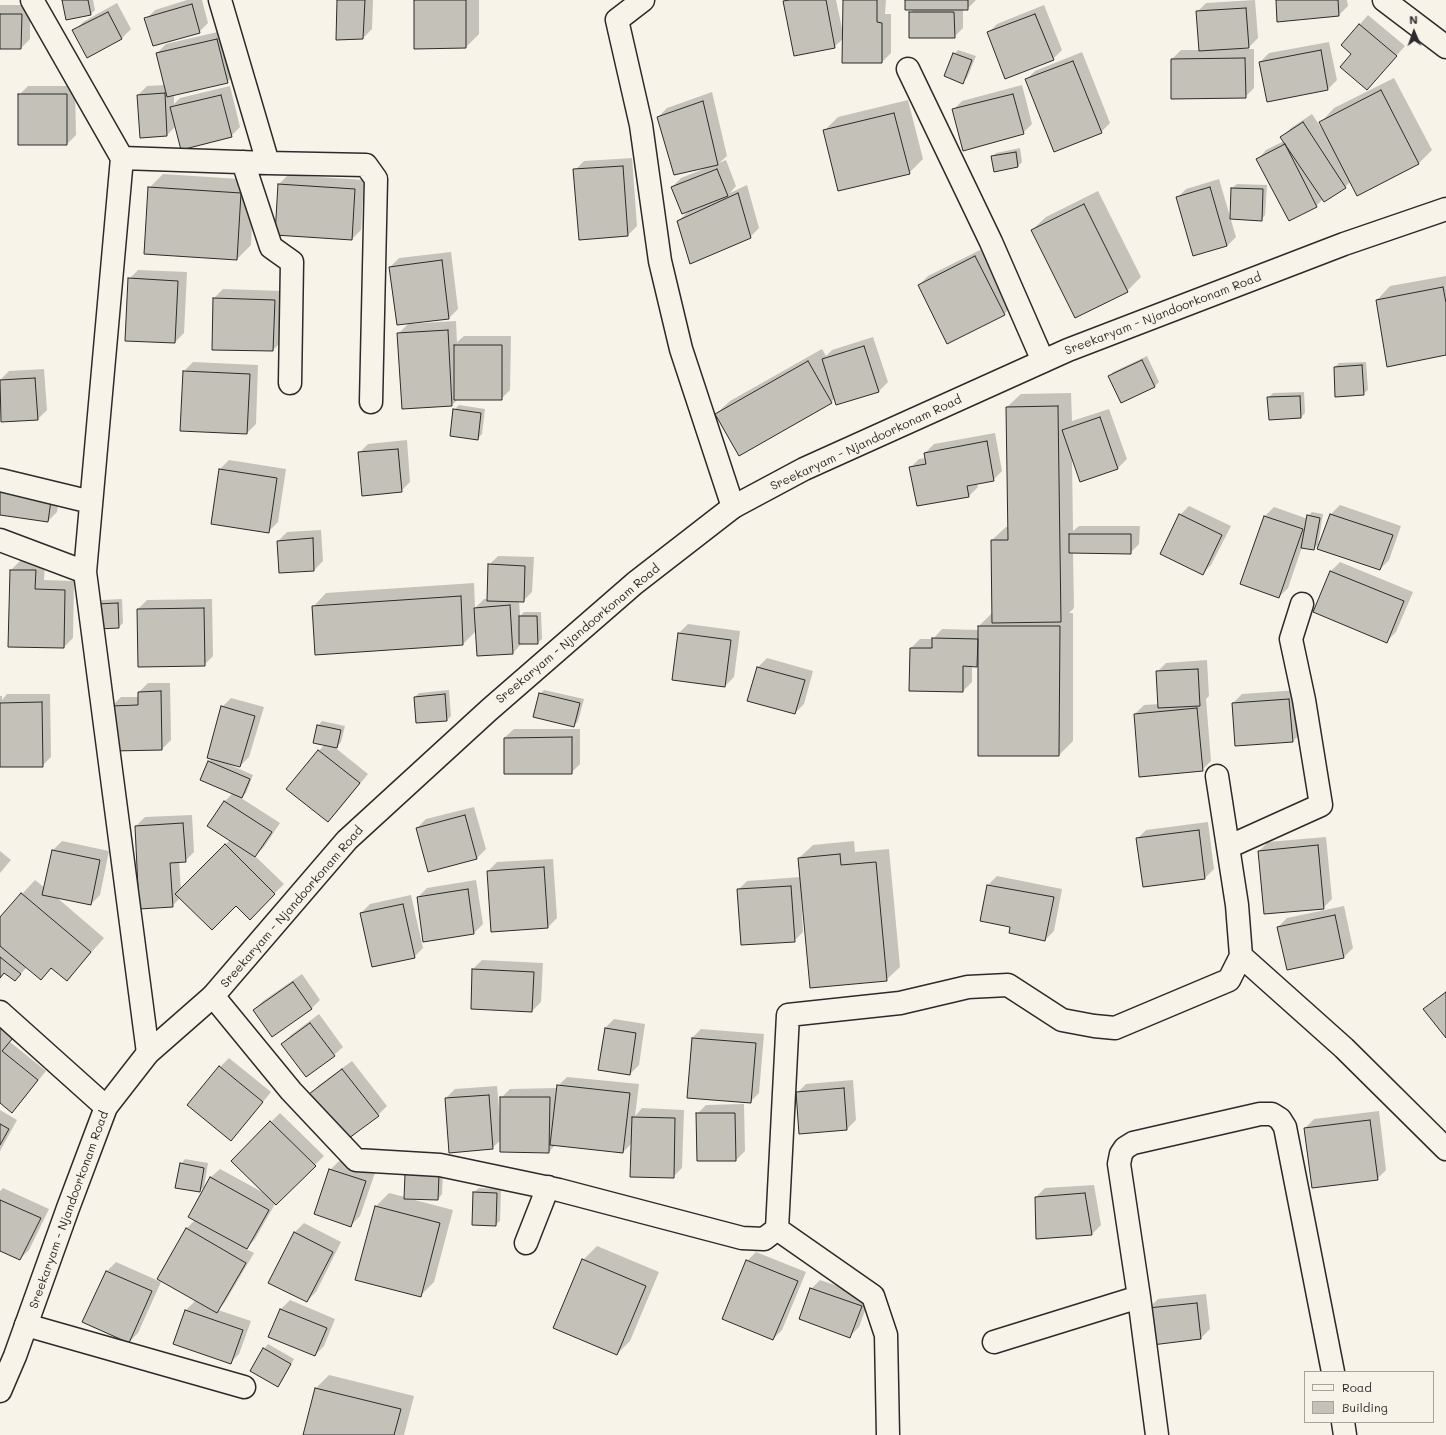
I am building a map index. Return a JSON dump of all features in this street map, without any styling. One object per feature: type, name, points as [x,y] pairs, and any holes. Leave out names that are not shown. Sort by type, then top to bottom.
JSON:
[{"type":"street","points":[[32,0],[122,158],[84,572],[148,1053]]},
{"type":"street","points":[[220,0],[268,163]]},
{"type":"street","points":[[643,0],[617,20],[641,125],[660,261],[681,349],[733,507]]},
{"type":"street","points":[[1384,0],[1446,47]]},
{"type":"street","points":[[908,69],[991,242],[1043,361]]},
{"type":"street","points":[[122,158],[366,165],[376,180],[371,402]]},
{"type":"street","points":[[243,162],[271,247],[292,262],[290,383]]},
{"type":"street","name":"Sreekaryam - Njandoorkonam Road","points":[[0,1391],[15,1356],[106,1107],[148,1053],[214,996],[347,840],[489,710],[635,583],[733,507],[804,469],[1068,350],[1344,244],[1446,209]]},
{"type":"street","points":[[0,480],[90,502]]},
{"type":"street","points":[[0,540],[84,572]]},
{"type":"street","points":[[1228,847],[1321,805],[1304,700],[1291,639],[1302,604]]},
{"type":"street","points":[[214,996],[291,1091],[356,1160],[440,1165],[548,1187],[742,1238],[764,1239],[777,1229],[788,1016],[900,1003],[968,987],[1008,986],[1062,1020],[1115,1028],[1229,980],[1241,956],[1237,905],[1217,776]]},
{"type":"street","points":[[1241,956],[1344,1048],[1446,1149]]},
{"type":"street","points":[[0,1012],[106,1107]]},
{"type":"street","points":[[1157,1435],[1139,1297],[1119,1164],[1121,1154],[1125,1148],[1133,1142],[1260,1114],[1272,1114],[1280,1119],[1285,1127],[1333,1371]]},
{"type":"street","points":[[526,1243],[548,1187]]},
{"type":"street","points":[[777,1229],[873,1296],[886,1335],[888,1435]]},
{"type":"street","points":[[994,1342],[1139,1297]]},
{"type":"street","points":[[26,1325],[244,1387]]},
{"type":"street","points":[[1343,1423],[1345,1435]]},
{"type":"building","points":[[62,0],[88,0],[91,15],[66,20]]},
{"type":"building","points":[[337,0],[365,0],[363,39],[336,40]]},
{"type":"building","points":[[414,0],[466,0],[466,48],[414,49]]},
{"type":"building","points":[[826,0],[835,48],[794,56],[783,1]]},
{"type":"building","points":[[843,0],[877,0],[877,22],[882,23],[882,63],[842,63]]},
{"type":"building","points":[[905,0],[968,0],[968,10],[905,10]]},
{"type":"building","points":[[1276,0],[1338,0],[1339,16],[1277,22]]},
{"type":"building","points":[[192,4],[200,33],[153,46],[144,18]]},
{"type":"building","points":[[1246,8],[1249,48],[1199,51],[1196,11]]},
{"type":"building","points":[[108,12],[122,39],[87,58],[72,30]]},
{"type":"building","points":[[909,12],[954,12],[955,38],[909,38]]},
{"type":"building","points":[[0,14],[22,14],[21,49],[0,49]]},
{"type":"building","points":[[1035,14],[1054,60],[1005,79],[987,32]]},
{"type":"building","points":[[1359,24],[1397,56],[1367,90],[1340,67],[1351,54],[1341,45]]},
{"type":"building","points":[[217,39],[228,83],[167,97],[156,53]]},
{"type":"building","points":[[1321,50],[1328,90],[1267,102],[1259,62]]},
{"type":"building","points":[[953,53],[972,60],[963,84],[944,76]]},
{"type":"building","points":[[1245,58],[1246,98],[1171,99],[1171,59]]},
{"type":"building","points":[[1073,61],[1102,133],[1054,152],[1025,79]]},
{"type":"building","points":[[1381,90],[1419,164],[1357,196],[1319,122]]},
{"type":"building","points":[[165,93],[167,136],[140,138],[137,95]]},
{"type":"building","points":[[18,94],[67,94],[67,145],[18,145]]},
{"type":"building","points":[[1013,94],[1024,134],[963,151],[952,109]]},
{"type":"building","points":[[221,95],[232,137],[181,150],[170,107]]},
{"type":"building","points":[[703,101],[718,165],[674,175],[657,117]]},
{"type":"building","points":[[894,113],[910,174],[838,191],[823,130]]},
{"type":"building","points":[[1303,122],[1346,188],[1324,202],[1280,137]]},
{"type":"building","points":[[1285,144],[1317,207],[1289,221],[1256,159]]},
{"type":"building","points":[[1016,152],[1018,167],[994,172],[991,156]]},
{"type":"building","points":[[623,166],[628,236],[579,240],[573,169]]},
{"type":"building","points":[[717,169],[728,196],[682,214],[671,187]]},
{"type":"building","points":[[278,184],[355,189],[352,240],[275,235]]},
{"type":"building","points":[[148,187],[241,193],[237,260],[144,254]]},
{"type":"building","points":[[1210,187],[1227,246],[1193,256],[1176,197]]},
{"type":"building","points":[[1231,188],[1263,189],[1262,221],[1230,219]]},
{"type":"building","points":[[738,193],[751,238],[690,264],[677,221]]},
{"type":"building","points":[[1084,204],[1128,292],[1075,318],[1031,230]]},
{"type":"building","points":[[975,256],[1005,315],[947,344],[918,285]]},
{"type":"building","points":[[442,260],[449,319],[397,325],[389,267]]},
{"type":"building","points":[[128,278],[178,281],[175,343],[125,341]]},
{"type":"building","points":[[1443,287],[1446,303],[1446,355],[1387,367],[1376,300]]},
{"type":"building","points":[[213,298],[275,300],[273,351],[212,350]]},
{"type":"building","points":[[448,330],[452,406],[402,409],[397,333]]},
{"type":"building","points":[[454,345],[502,345],[502,400],[454,400]]},
{"type":"building","points":[[864,346],[879,392],[836,405],[822,359]]},
{"type":"building","points":[[1142,360],[1155,387],[1121,403],[1108,376]]},
{"type":"building","points":[[808,361],[832,403],[739,456],[715,414]]},
{"type":"building","points":[[1362,365],[1364,395],[1335,397],[1334,367]]},
{"type":"building","points":[[183,371],[250,374],[247,434],[180,431]]},
{"type":"building","points":[[35,378],[38,420],[1,422],[0,380]]},
{"type":"building","points":[[1300,396],[1301,418],[1269,420],[1267,397]]},
{"type":"building","points":[[1058,406],[1061,622],[992,623],[991,540],[1008,540],[1006,407]]},
{"type":"building","points":[[453,409],[481,413],[478,440],[450,436]]},
{"type":"building","points":[[1100,417],[1118,469],[1080,482],[1062,430]]},
{"type":"building","points":[[987,441],[994,481],[967,486],[969,497],[917,506],[909,467],[926,464],[924,453]]},
{"type":"building","points":[[398,449],[402,492],[362,496],[358,452]]},
{"type":"building","points":[[219,469],[277,478],[269,533],[211,524]]},
{"type":"building","points":[[0,492],[51,500],[48,522],[0,515]]},
{"type":"building","points":[[1179,514],[1222,535],[1203,575],[1160,554]]},
{"type":"building","points":[[1330,514],[1393,535],[1380,570],[1317,549]]},
{"type":"building","points":[[1307,515],[1320,518],[1314,550],[1301,548]]},
{"type":"building","points":[[1264,516],[1303,529],[1279,598],[1240,584]]},
{"type":"building","points":[[1069,534],[1131,534],[1131,554],[1069,553]]},
{"type":"building","points":[[313,538],[314,571],[279,573],[277,541]]},
{"type":"building","points":[[488,564],[525,566],[524,602],[487,601]]},
{"type":"building","points":[[10,570],[36,570],[35,589],[65,590],[64,648],[8,647]]},
{"type":"building","points":[[1330,571],[1404,601],[1387,643],[1313,612]]},
{"type":"building","points":[[461,596],[463,645],[315,655],[312,606]]},
{"type":"building","points":[[118,603],[119,628],[98,629],[97,604]]},
{"type":"building","points":[[510,605],[513,654],[477,656],[474,608]]},
{"type":"building","points":[[204,608],[205,666],[138,667],[137,609]]},
{"type":"building","points":[[519,616],[537,616],[538,644],[519,644]]},
{"type":"building","points":[[978,626],[1060,626],[1059,756],[978,756]]},
{"type":"building","points":[[678,633],[731,640],[725,687],[672,680]]},
{"type":"building","points":[[932,638],[978,639],[977,667],[963,666],[963,692],[909,691],[910,648],[932,648]]},
{"type":"building","points":[[757,667],[805,680],[795,714],[747,701]]},
{"type":"building","points":[[1198,669],[1200,706],[1158,708],[1156,671]]},
{"type":"building","points":[[161,691],[162,750],[112,751],[111,706],[138,705],[138,692]]},
{"type":"building","points":[[539,693],[580,703],[574,727],[533,717]]},
{"type":"building","points":[[445,694],[447,721],[416,723],[414,697]]},
{"type":"building","points":[[1289,699],[1293,742],[1235,746],[1232,703]]},
{"type":"building","points":[[42,702],[43,767],[0,767],[0,703]]},
{"type":"building","points":[[221,706],[255,716],[240,767],[207,758]]},
{"type":"building","points":[[1197,708],[1203,771],[1139,777],[1134,714]]},
{"type":"building","points":[[317,725],[341,730],[337,748],[313,743]]},
{"type":"building","points":[[572,737],[572,774],[504,774],[504,738]]},
{"type":"building","points":[[318,750],[360,783],[328,822],[286,789]]},
{"type":"building","points":[[208,761],[250,779],[242,798],[200,780]]},
{"type":"building","points":[[224,801],[272,832],[255,857],[207,826]]},
{"type":"building","points":[[465,815],[477,859],[428,872],[416,828]]},
{"type":"building","points":[[183,823],[186,862],[170,863],[173,907],[139,909],[135,826]]},
{"type":"building","points":[[1199,830],[1205,879],[1143,887],[1136,838]]},
{"type":"building","points":[[225,844],[275,894],[250,920],[236,906],[212,930],[175,894]]},
{"type":"building","points":[[1318,845],[1324,909],[1264,914],[1258,851]]},
{"type":"building","points":[[52,850],[100,860],[91,905],[42,895]]},
{"type":"building","points":[[840,854],[841,865],[876,862],[887,981],[810,988],[798,858]]},
{"type":"building","points":[[544,867],[548,928],[491,932],[487,871]]},
{"type":"building","points":[[987,885],[1054,897],[1045,941],[1009,933],[1010,927],[980,921]]},
{"type":"building","points":[[791,886],[795,942],[741,945],[737,889]]},
{"type":"building","points":[[468,889],[474,934],[423,942],[417,897]]},
{"type":"building","points":[[21,893],[91,952],[67,981],[51,968],[41,980],[0,946],[0,917]]},
{"type":"building","points":[[403,904],[415,958],[372,967],[360,913]]},
{"type":"building","points":[[1335,915],[1344,958],[1287,970],[1277,927]]},
{"type":"building","points":[[0,957],[21,974],[15,981],[4,973],[0,978]]},
{"type":"building","points":[[472,969],[534,972],[532,1012],[471,1009]]},
{"type":"building","points":[[293,982],[312,1009],[272,1037],[253,1010]]},
{"type":"building","points":[[1446,992],[1446,1038],[1423,1009]]},
{"type":"building","points":[[310,1023],[335,1056],[306,1077],[281,1044]]},
{"type":"building","points":[[0,1028],[13,1038],[2,1051],[38,1080],[12,1113],[0,1103]]},
{"type":"building","points":[[605,1028],[636,1033],[630,1075],[598,1070]]},
{"type":"building","points":[[692,1038],[756,1043],[751,1103],[687,1098]]},
{"type":"building","points":[[219,1066],[263,1102],[231,1141],[187,1105]]},
{"type":"building","points":[[342,1069],[379,1116],[345,1141],[309,1094]]},
{"type":"building","points":[[557,1085],[630,1093],[623,1153],[550,1145]]},
{"type":"building","points":[[844,1088],[847,1130],[799,1134],[796,1092]]},
{"type":"building","points":[[489,1095],[493,1149],[449,1153],[445,1098]]},
{"type":"building","points":[[500,1097],[550,1097],[549,1153],[500,1152]]},
{"type":"building","points":[[696,1113],[735,1113],[736,1161],[697,1161]]},
{"type":"building","points":[[632,1117],[675,1118],[674,1178],[630,1177]]},
{"type":"building","points":[[1370,1120],[1378,1180],[1312,1188],[1304,1128]]},
{"type":"building","points":[[270,1121],[316,1166],[276,1205],[231,1161]]},
{"type":"building","points":[[0,1124],[9,1129],[0,1145]]},
{"type":"building","points":[[180,1163],[204,1168],[200,1192],[175,1188]]},
{"type":"building","points":[[329,1169],[366,1181],[351,1227],[314,1214]]},
{"type":"building","points":[[405,1174],[439,1174],[438,1200],[404,1199]]},
{"type":"building","points":[[210,1177],[269,1210],[247,1249],[188,1217]]},
{"type":"building","points":[[473,1192],[497,1193],[496,1226],[472,1225]]},
{"type":"building","points":[[1085,1193],[1092,1235],[1036,1239],[1035,1197]]},
{"type":"building","points":[[0,1200],[41,1218],[20,1260],[0,1251]]},
{"type":"building","points":[[375,1206],[440,1223],[421,1297],[355,1280]]},
{"type":"building","points":[[186,1228],[246,1263],[217,1313],[157,1279]]},
{"type":"building","points":[[294,1232],[333,1252],[307,1302],[268,1283]]},
{"type":"building","points":[[582,1259],[646,1286],[617,1355],[553,1328]]},
{"type":"building","points":[[746,1260],[798,1281],[773,1340],[722,1319]]},
{"type":"building","points":[[106,1271],[152,1291],[129,1343],[82,1322]]},
{"type":"building","points":[[810,1288],[862,1306],[850,1338],[799,1319]]},
{"type":"building","points":[[1197,1303],[1201,1339],[1152,1345],[1148,1308]]},
{"type":"building","points":[[280,1309],[327,1328],[315,1356],[268,1337]]},
{"type":"building","points":[[185,1310],[243,1330],[231,1364],[173,1344]]},
{"type":"building","points":[[263,1348],[291,1364],[278,1387],[250,1371]]},
{"type":"building","points":[[315,1388],[401,1409],[394,1435],[303,1435]]}]
